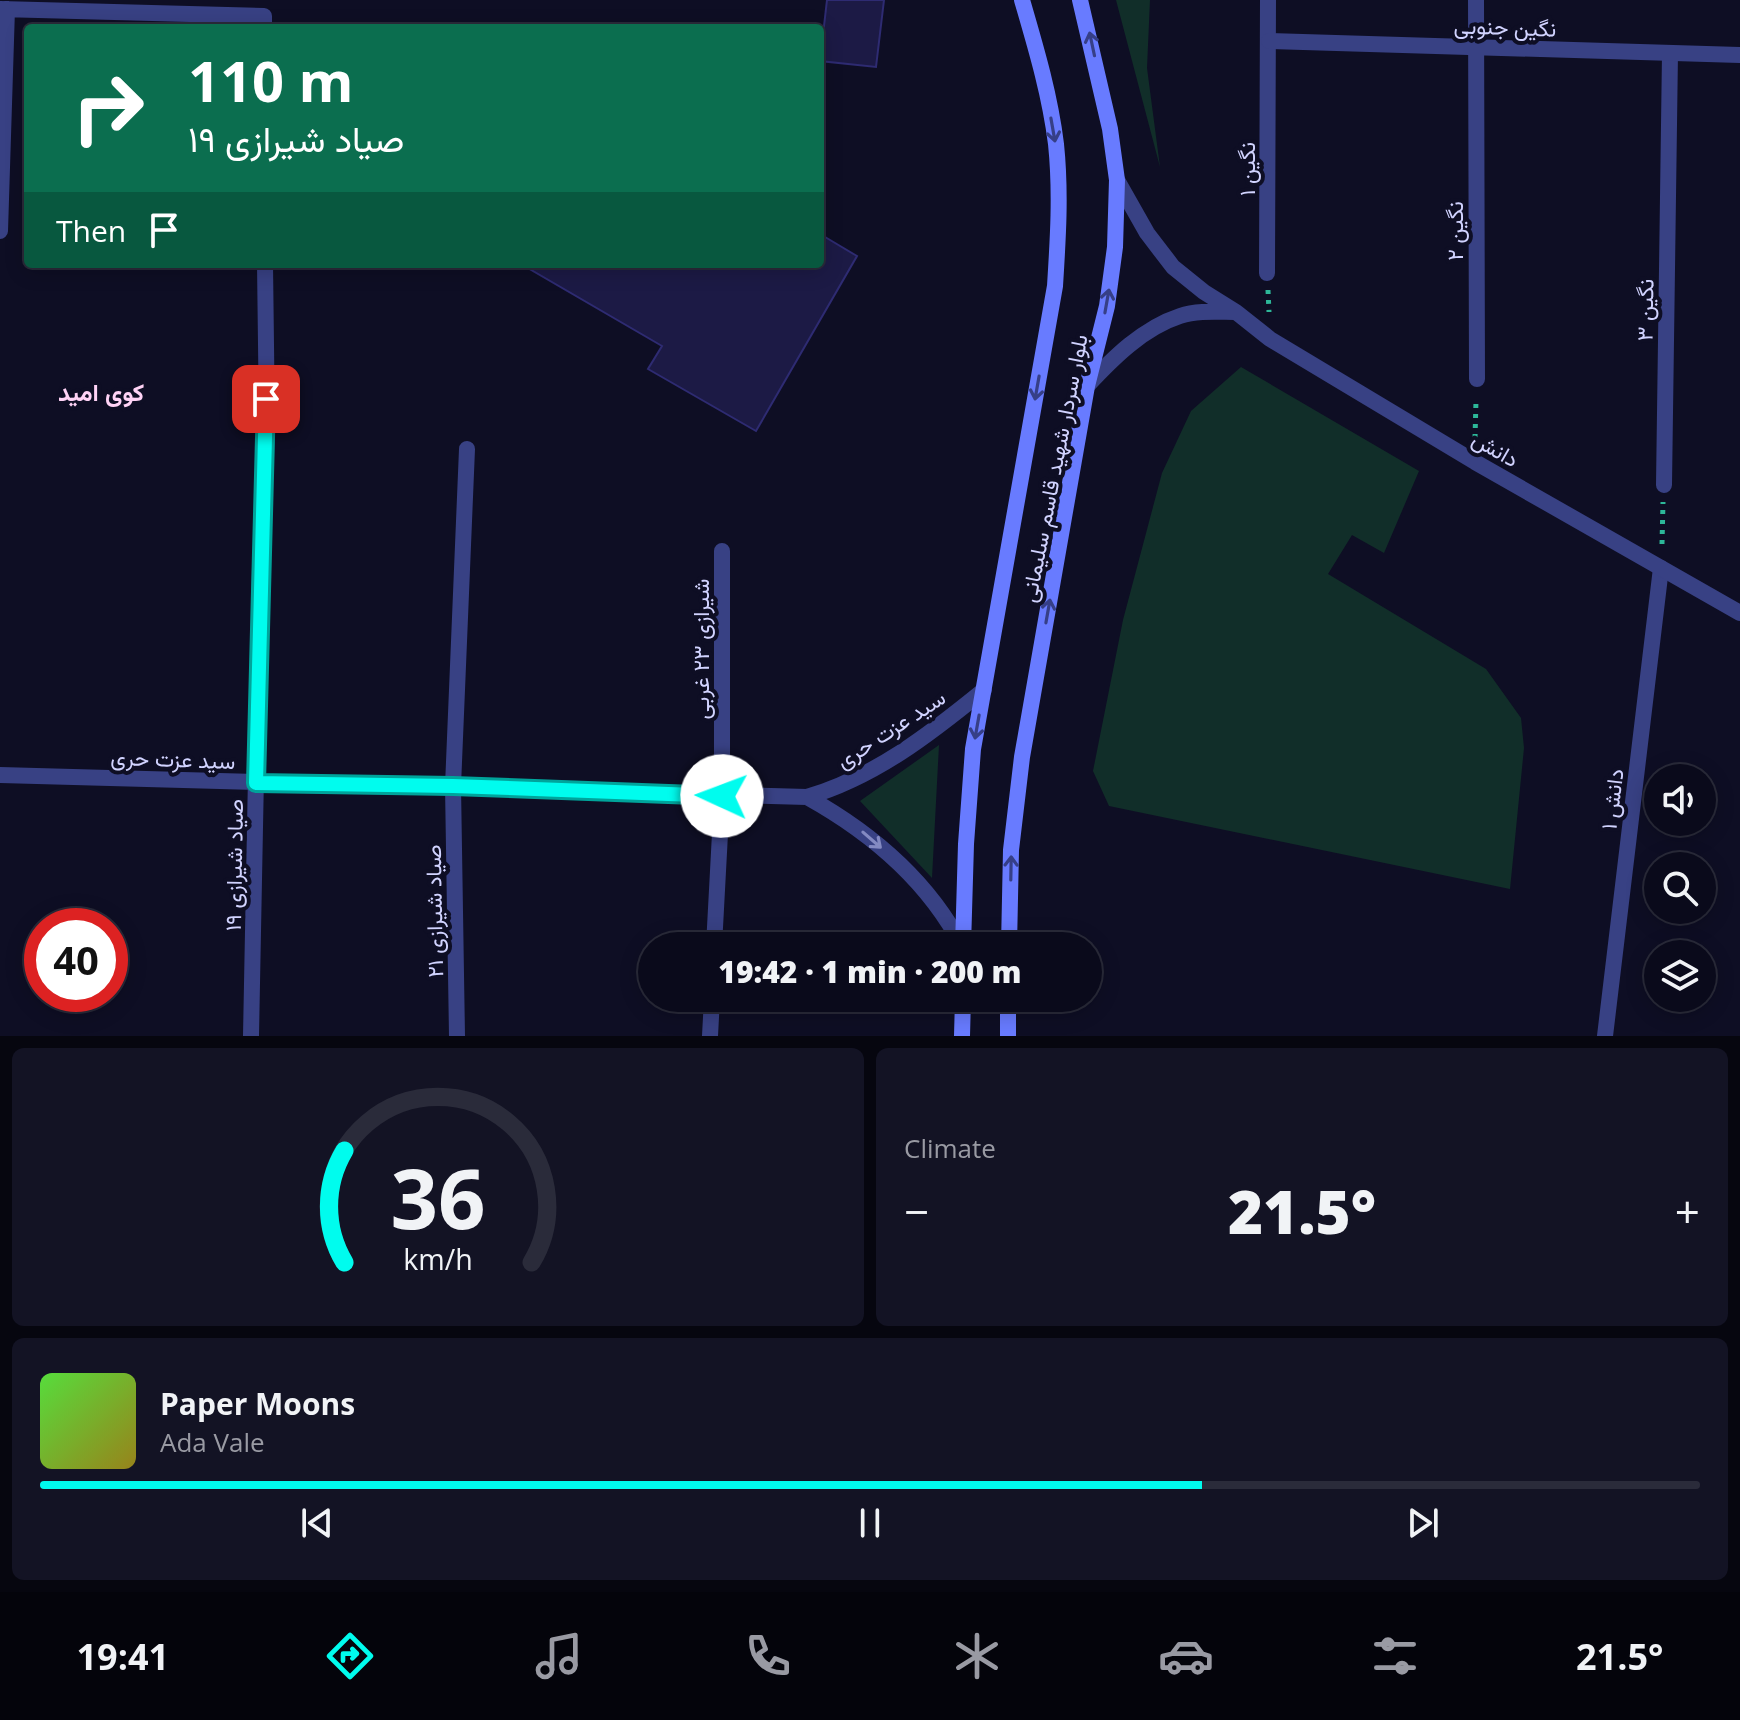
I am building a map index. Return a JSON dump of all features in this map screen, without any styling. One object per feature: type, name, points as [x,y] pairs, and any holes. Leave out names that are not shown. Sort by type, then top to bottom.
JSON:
[{"type":"main road","name":"بلوار سردار شهید قاسم سلیمانی","points":[[963,932],[973,749],[1055,286],[1060,215],[1056,144],[1043,72],[1022,0]]},
{"type":"main road","name":"بلوار سردار شهید قاسم سلیمانی","points":[[1009,932],[1011,850],[1022,757],[1087,386],[1107,306],[1115,247],[1117,180],[1110,129],[1080,0]]},
{"type":"main road","points":[[962,1036],[963,1012]]},
{"type":"main road","points":[[1008,1012],[1008,1036]]},
{"type":"street","name":"نگین ۱","points":[[1267,273],[1268,0]]},
{"type":"street","name":"نگین ۲","points":[[1476,0],[1477,379]]},
{"type":"street","points":[[0,231],[4,9],[264,22]]},
{"type":"street","name":"نگین جنوبی","points":[[1269,41],[1740,55]]},
{"type":"street","name":"نگین ۳","points":[[1664,485],[1670,53]]},
{"type":"street","name":"دانش","points":[[1117,180],[1147,233],[1173,267],[1270,339],[1475,462],[1740,613]]},
{"type":"street","name":"صیاد شیرازی ۱۹","points":[[251,1036],[260,567],[267,425],[265,268]]},
{"type":"street","points":[[1087,386],[1114,358],[1147,332],[1180,316],[1236,312]]},
{"type":"street","name":"صیاد شیرازی ۲۱","points":[[457,1036],[453,786],[467,449]]},
{"type":"street","name":"شیرازی ۲۳ غربی","points":[[715,932],[722,796],[722,551]]},
{"type":"street","name":"دانش ۱","points":[[1605,1036],[1661,568]]},
{"type":"street","name":"سید عزت حری","points":[[0,775],[807,797],[860,778],[943,724],[984,690]]},
{"type":"street","points":[[807,797],[849,820],[908,872],[934,902],[954,932]]},
{"type":"street","points":[[710,1036],[711,1012]]},
{"type":"path","points":[[1267,273],[1270,339]]},
{"type":"path","points":[[1475,462],[1477,379]]},
{"type":"path","points":[[1661,568],[1664,485]]},
{"type":"green space","points":[[1116,0],[1150,0],[1147,68],[1160,167]]},
{"type":"green space","points":[[1241,367],[1419,471],[1384,553],[1352,535],[1328,574],[1486,669],[1521,718],[1524,748],[1510,889],[1109,806],[1093,771],[1123,620],[1162,473],[1191,411]]},
{"type":"green space","points":[[939,745],[932,878],[860,801]]},
{"type":"building","points":[[827,0],[884,0],[876,67],[824,61]]},
{"type":"building","points":[[824,236],[857,256],[756,431],[648,369],[662,346],[528,268],[824,268]]},
{"type":"district","name":"کوی امید","points":[[101,391]]},
{"type":"route","points":[[266,399],[256,783],[453,786],[722,796]]}]
